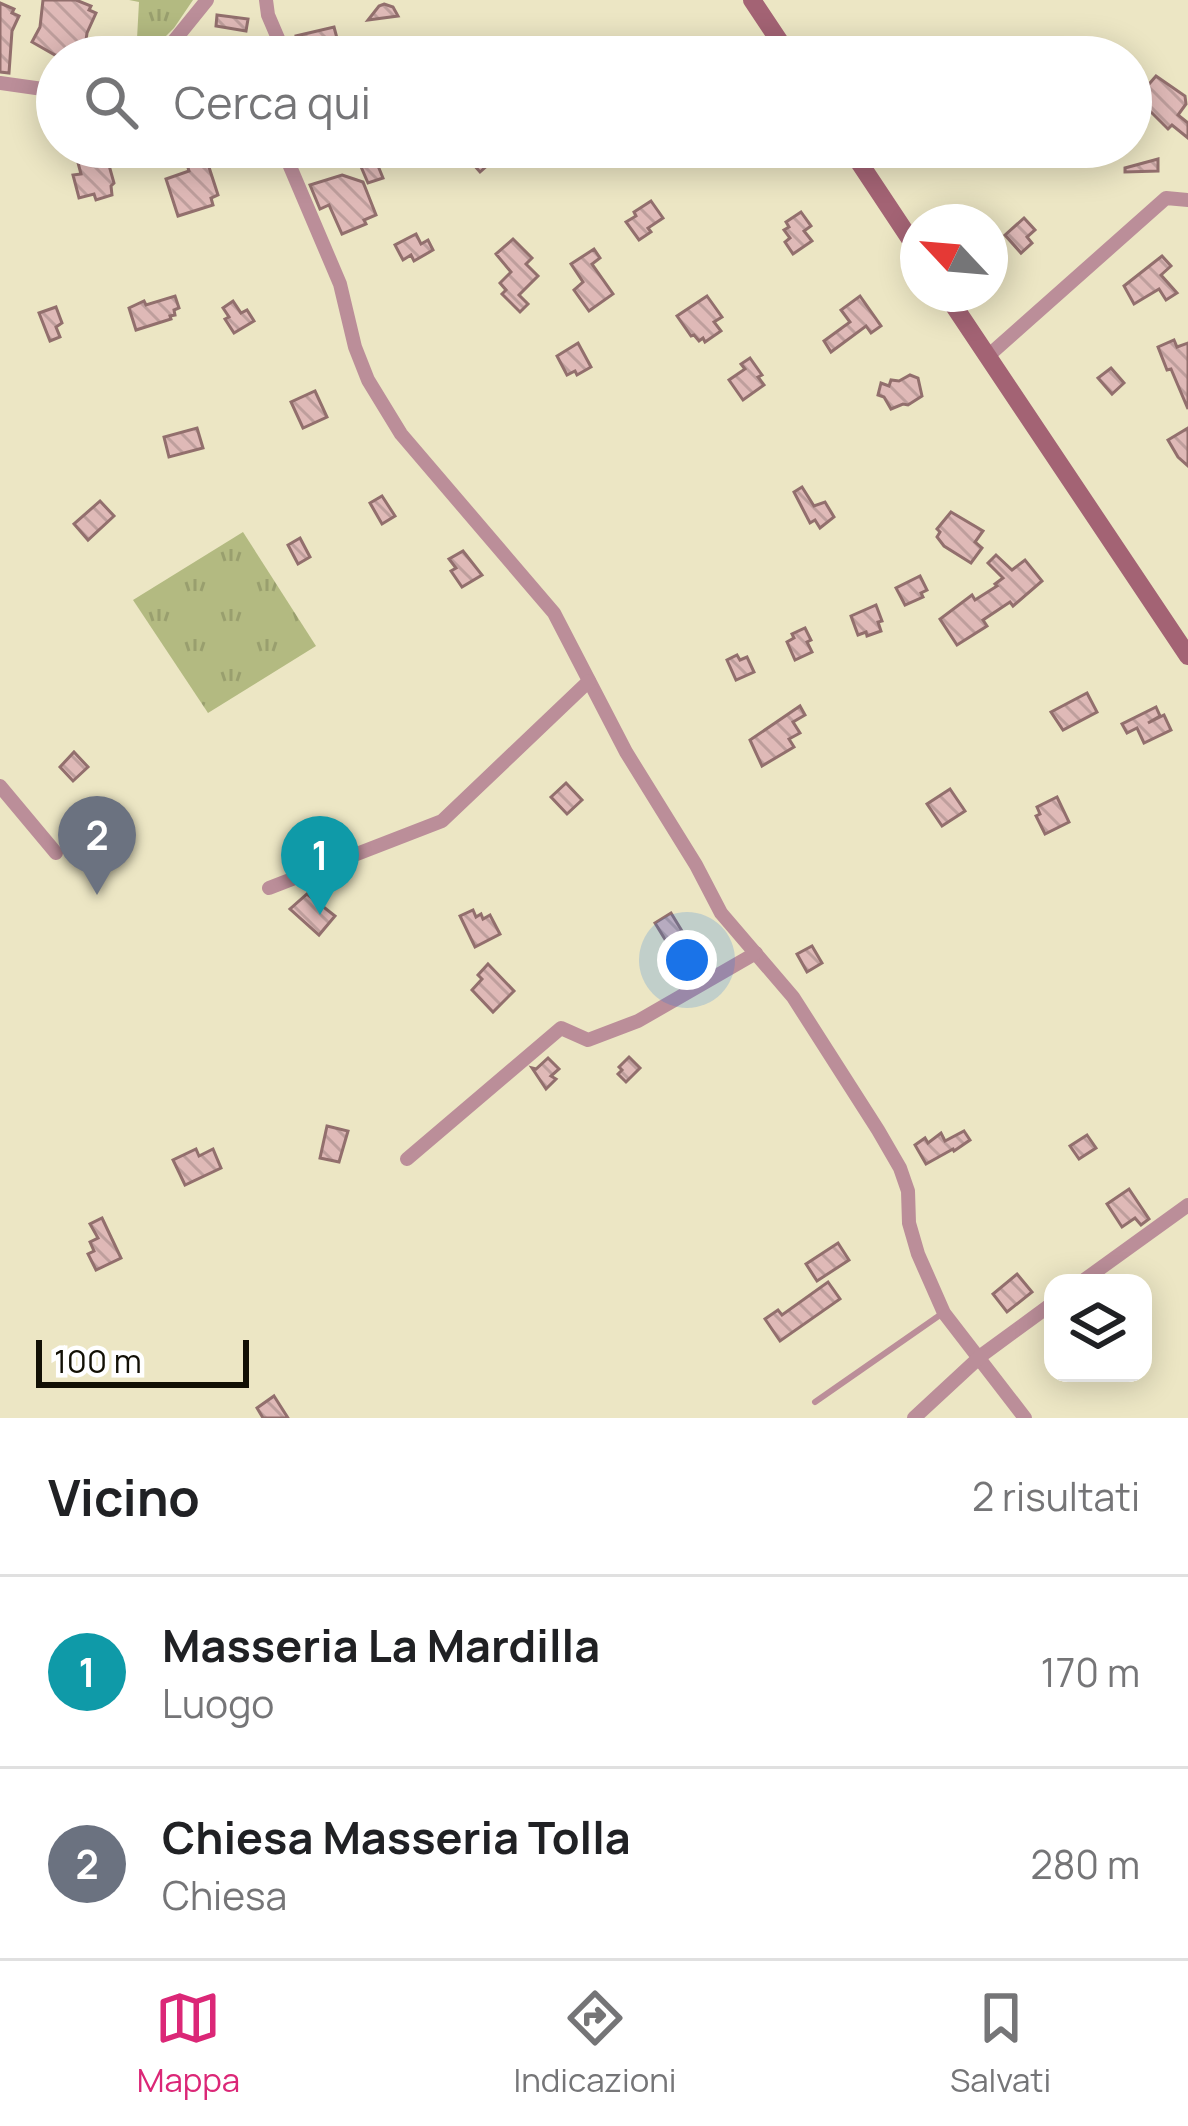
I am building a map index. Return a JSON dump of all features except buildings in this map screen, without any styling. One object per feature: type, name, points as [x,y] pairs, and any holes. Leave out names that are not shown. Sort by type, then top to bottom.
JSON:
[{"type":"main road","points":[[752,0],[776,36]]},
{"type":"main road","points":[[863,168],[900,224]]},
{"type":"main road","points":[[958,312],[1188,656]]},
{"type":"street","points":[[178,36],[207,0]]},
{"type":"street","points":[[266,0],[277,36]]},
{"type":"street","points":[[0,83],[36,88]]},
{"type":"street","points":[[291,168],[340,284],[368,380],[401,434],[554,613],[626,752],[721,913],[793,997],[900,1168],[908,1191],[909,1223],[944,1313],[1025,1418]]},
{"type":"street","points":[[988,356],[1166,197],[1188,200]]},
{"type":"street","points":[[269,889],[442,820],[589,681]]},
{"type":"street","points":[[0,786],[56,853]]},
{"type":"street","points":[[407,1159],[561,1028],[588,1040],[638,1021],[756,953]]},
{"type":"street","points":[[1092,1274],[1188,1205]]},
{"type":"street","points":[[914,1418],[977,1359],[1044,1310]]},
{"type":"lane","points":[[815,1402],[944,1313]]},
{"type":"green space","points":[[129,0],[193,0],[166,36],[137,36],[139,2]]},
{"type":"green space","points":[[243,532],[316,646],[208,713],[133,600]]},
{"type":"place","name":"Chiesa Masseria Tolla","points":[[97,895]]},
{"type":"place","name":"Masseria La Mardilla","points":[[320,915]]}]
